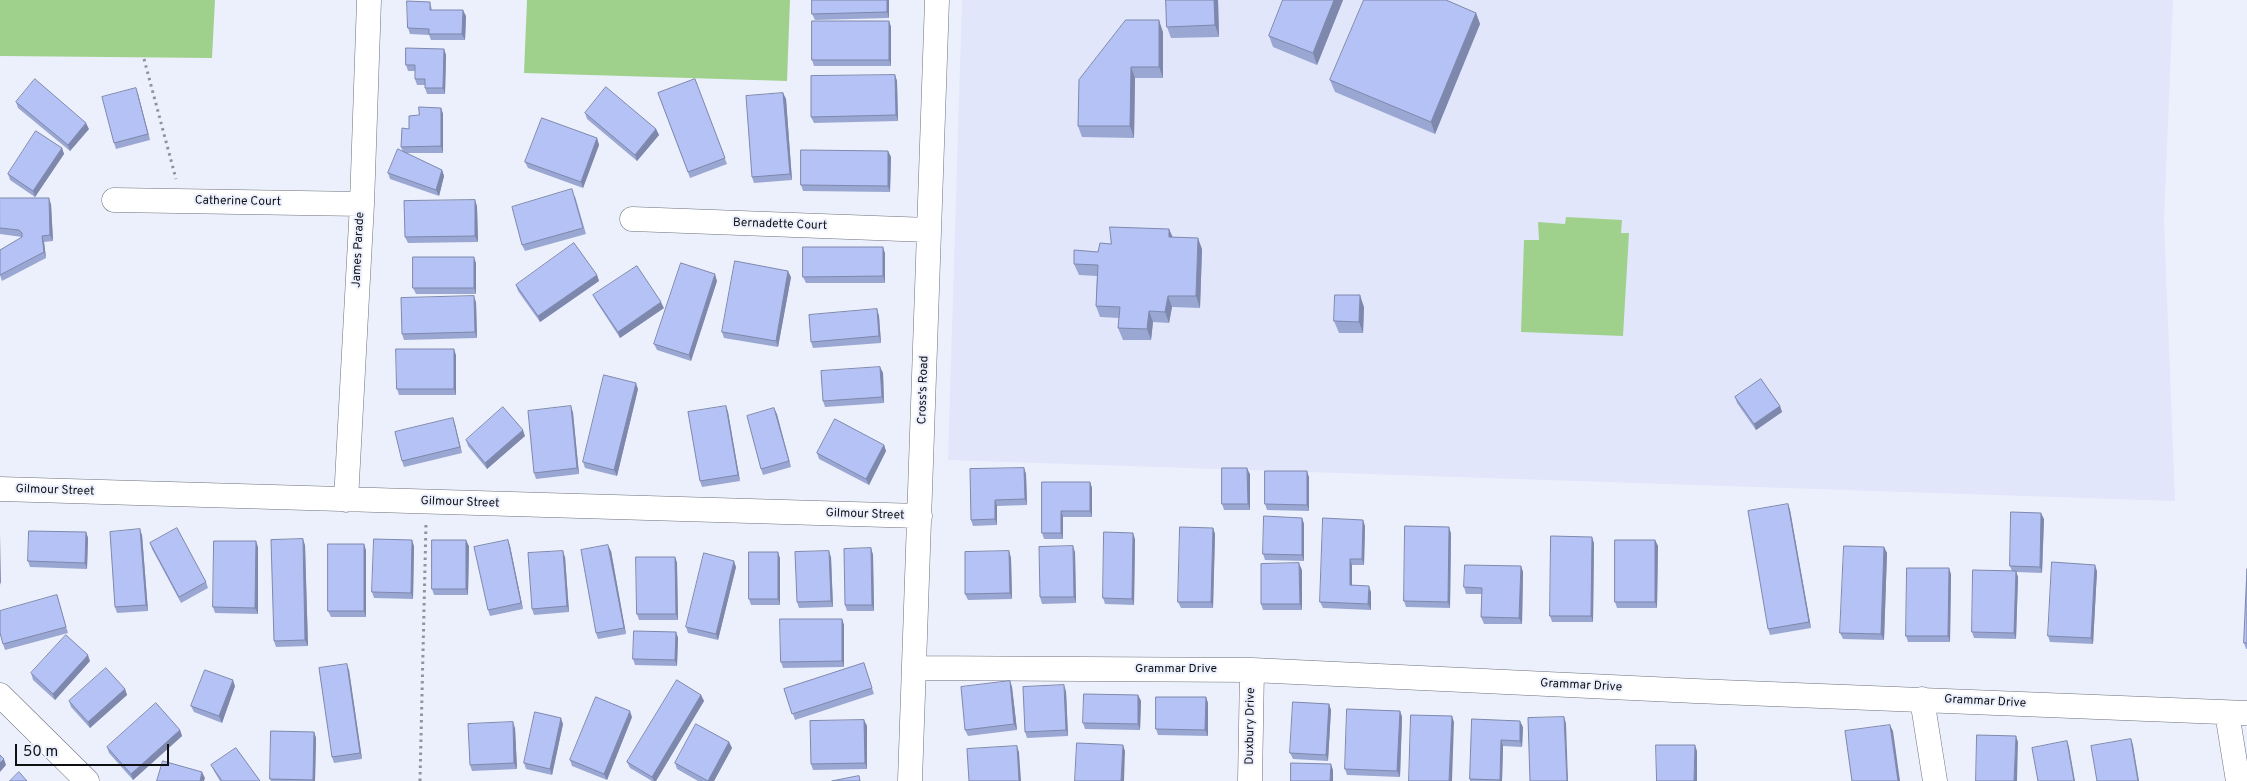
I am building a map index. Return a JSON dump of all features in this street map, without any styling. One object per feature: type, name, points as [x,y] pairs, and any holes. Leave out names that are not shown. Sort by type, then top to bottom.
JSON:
[{"type":"street","name":"James Parade","points":[[346,500],[362,204],[370,0]]},
{"type":"street","name":"Cross's Road","points":[[910,781],[937,0]]},
{"type":"street","name":"Catherine Court","points":[[114,200],[362,204]]},
{"type":"street","name":"Bernadette Court","points":[[632,220],[929,230]]},
{"type":"street","name":"Gilmour Street","points":[[0,489],[920,516]]},
{"type":"street","name":"Grammar Drive","points":[[914,668],[1252,670],[1685,691],[2237,713]]},
{"type":"street","name":"Duxbury Drive","points":[[1250,781],[1252,670]]},
{"type":"street","points":[[0,695],[88,781]]},
{"type":"street","points":[[1922,699],[1935,781]]},
{"type":"street","points":[[2237,713],[2238,781]]},
{"type":"path","points":[[144,59],[181,201]]},
{"type":"path","points":[[420,781],[426,502]]},
{"type":"shaded area","points":[[962,0],[2173,0],[2164,220],[2175,501],[948,460]]},
{"type":"green space","points":[[0,0],[215,0],[212,58],[0,56]]},
{"type":"green space","points":[[527,0],[790,0],[787,81],[524,73]]},
{"type":"green space","points":[[1566,217],[1622,220],[1621,233],[1629,233],[1623,336],[1521,332],[1524,240],[1539,240],[1538,222],[1565,224]]},
{"type":"building","points":[[812,0],[887,0],[887,12],[812,14]]},
{"type":"building","points":[[1166,0],[1214,0],[1215,25],[1167,27]]},
{"type":"building","points":[[1283,0],[1334,0],[1313,53],[1269,36]]},
{"type":"building","points":[[1364,0],[1446,0],[1476,13],[1431,122],[1330,80]]},
{"type":"building","points":[[407,1],[430,2],[430,10],[463,10],[462,34],[429,34],[429,29],[408,28]]},
{"type":"building","points":[[1126,20],[1159,20],[1159,67],[1131,67],[1130,126],[1078,126],[1079,80]]},
{"type":"building","points":[[812,21],[889,21],[889,60],[812,60]]},
{"type":"building","points":[[406,48],[444,49],[443,88],[425,88],[425,79],[415,79],[415,65],[406,65]]},
{"type":"building","points":[[895,75],[896,115],[811,117],[811,76]]},
{"type":"building","points":[[35,79],[86,123],[68,145],[16,102]]},
{"type":"building","points":[[695,79],[725,158],[688,172],[658,93]]},
{"type":"building","points":[[606,87],[656,129],[635,155],[585,113]]},
{"type":"building","points":[[136,88],[148,134],[114,143],[102,97]]},
{"type":"building","points":[[783,93],[790,174],[752,177],[746,96]]},
{"type":"building","points":[[419,107],[441,108],[441,146],[401,147],[402,128],[409,129],[409,116],[419,115]]},
{"type":"building","points":[[542,118],[597,138],[581,182],[525,162]]},
{"type":"building","points":[[36,131],[62,148],[33,191],[8,174]]},
{"type":"building","points":[[398,149],[442,170],[436,190],[388,173]]},
{"type":"building","points":[[801,150],[888,151],[888,186],[801,185]]},
{"type":"building","points":[[572,189],[583,228],[522,245],[512,207]]},
{"type":"building","points":[[0,198],[49,198],[50,235],[42,236],[44,252],[0,275],[0,250],[22,237],[22,233],[19,230],[0,228]]},
{"type":"building","points":[[475,200],[475,236],[405,237],[404,201]]},
{"type":"building","points":[[1110,227],[1169,229],[1169,237],[1198,238],[1196,296],[1168,296],[1165,312],[1149,311],[1147,329],[1118,328],[1120,307],[1096,306],[1098,265],[1074,264],[1074,250],[1098,252],[1100,243],[1111,244]]},
{"type":"building","points":[[574,243],[597,275],[538,316],[516,285]]},
{"type":"building","points":[[803,247],[883,247],[883,276],[803,277]]},
{"type":"building","points":[[413,257],[474,257],[474,288],[413,288]]},
{"type":"building","points":[[735,261],[788,271],[776,341],[722,332]]},
{"type":"building","points":[[681,263],[715,274],[689,355],[654,344]]},
{"type":"building","points":[[637,266],[661,302],[618,332],[593,295]]},
{"type":"building","points":[[1335,295],[1360,295],[1359,322],[1334,321]]},
{"type":"building","points":[[474,296],[475,332],[402,334],[401,298]]},
{"type":"building","points":[[877,309],[879,336],[811,342],[809,315]]},
{"type":"building","points":[[396,349],[454,349],[454,389],[397,389]]},
{"type":"building","points":[[880,367],[882,397],[823,401],[821,371]]},
{"type":"building","points":[[604,375],[636,383],[614,470],[583,462]]},
{"type":"building","points":[[1761,379],[1780,406],[1754,424],[1735,397]]},
{"type":"building","points":[[571,406],[577,468],[534,473],[528,411]]},
{"type":"building","points":[[726,406],[738,475],[700,481],[688,412]]},
{"type":"building","points":[[503,407],[523,430],[485,463],[466,440]]},
{"type":"building","points":[[774,408],[789,461],[761,469],[747,416]]},
{"type":"building","points":[[453,418],[460,447],[402,461],[395,432]]},
{"type":"building","points":[[835,419],[884,445],[866,479],[817,453]]},
{"type":"building","points":[[1024,468],[1025,499],[995,500],[995,519],[971,520],[970,469]]},
{"type":"building","points":[[1222,468],[1247,468],[1248,504],[1222,504]]},
{"type":"building","points":[[1265,471],[1307,471],[1307,505],[1265,504]]},
{"type":"building","points":[[1042,482],[1090,482],[1090,511],[1061,511],[1061,533],[1042,533]]},
{"type":"building","points":[[1788,504],[1809,622],[1768,629],[1748,511]]},
{"type":"building","points":[[2011,512],[2041,513],[2040,567],[2010,566]]},
{"type":"building","points":[[1264,516],[1302,518],[1302,555],[1263,554]]},
{"type":"building","points":[[1323,518],[1363,520],[1362,559],[1350,559],[1350,585],[1369,586],[1368,604],[1320,602]]},
{"type":"building","points":[[1405,526],[1449,527],[1448,602],[1404,601]]},
{"type":"building","points":[[1180,527],[1213,528],[1211,602],[1178,602]]},
{"type":"building","points":[[177,528],[206,582],[179,597],[150,543]]},
{"type":"building","points":[[140,529],[146,605],[115,607],[110,532]]},
{"type":"building","points":[[29,531],[86,532],[85,563],[28,561]]},
{"type":"building","points":[[1104,532],[1133,533],[1132,599],[1103,598]]},
{"type":"building","points":[[1551,536],[1592,537],[1591,616],[1550,616]]},
{"type":"building","points":[[303,539],[305,640],[274,641],[271,540]]},
{"type":"building","points":[[374,539],[412,540],[411,593],[372,592]]},
{"type":"building","points":[[432,540],[466,540],[466,589],[432,589]]},
{"type":"building","points":[[508,540],[521,603],[488,610],[474,547]]},
{"type":"building","points":[[1615,540],[1655,540],[1655,602],[1615,602]]},
{"type":"building","points":[[214,541],[256,541],[255,608],[213,607]]},
{"type":"building","points":[[328,544],[364,544],[364,611],[328,611]]},
{"type":"building","points":[[608,545],[624,628],[596,633],[581,550]]},
{"type":"building","points":[[1073,546],[1074,597],[1040,597],[1039,547]]},
{"type":"building","points":[[1844,546],[1884,547],[1881,634],[1840,633]]},
{"type":"building","points":[[871,548],[872,605],[845,605],[844,549]]},
{"type":"building","points":[[563,551],[567,606],[532,609],[528,553]]},
{"type":"building","points":[[829,551],[831,601],[797,602],[795,552]]},
{"type":"building","points":[[1009,551],[1010,593],[965,594],[965,552]]},
{"type":"building","points":[[749,552],[778,552],[778,599],[749,599]]},
{"type":"building","points":[[704,553],[734,561],[716,634],[686,627]]},
{"type":"building","points":[[636,557],[675,557],[676,614],[637,614]]},
{"type":"building","points":[[2052,562],[2095,565],[2091,638],[2048,636]]},
{"type":"building","points":[[1299,563],[1300,604],[1261,604],[1261,564]]},
{"type":"building","points":[[1465,565],[1521,566],[1519,618],[1481,617],[1482,588],[1464,587]]},
{"type":"building","points":[[1907,568],[1949,568],[1948,636],[1906,636]]},
{"type":"building","points":[[2247,569],[2247,643],[2244,643]]},
{"type":"building","points":[[1973,570],[2016,571],[2014,633],[1972,632]]},
{"type":"building","points":[[57,595],[66,627],[3,644],[0,633],[0,611]]},
{"type":"building","points":[[780,619],[842,619],[842,661],[781,662]]},
{"type":"building","points":[[634,631],[676,632],[675,660],[633,659]]},
{"type":"building","points":[[66,635],[88,655],[53,694],[31,673]]},
{"type":"building","points":[[864,663],[872,688],[792,714],[784,689]]},
{"type":"building","points":[[347,664],[360,753],[332,757],[319,668]]},
{"type":"building","points":[[106,668],[125,689],[88,722],[69,701]]},
{"type":"building","points":[[205,670],[233,680],[219,716],[191,706]]},
{"type":"building","points":[[677,680],[701,695],[652,777],[627,762]]},
{"type":"building","points":[[1010,681],[1014,724],[965,730],[961,687]]},
{"type":"building","points":[[1064,685],[1066,730],[1025,732],[1023,687]]},
{"type":"building","points":[[1084,694],[1138,695],[1138,724],[1083,723]]},
{"type":"building","points":[[596,697],[630,711],[604,774],[570,760]]},
{"type":"building","points":[[1156,697],[1206,697],[1205,730],[1156,729]]},
{"type":"building","points":[[1293,702],[1329,704],[1326,755],[1290,753]]},
{"type":"building","points":[[156,703],[180,730],[131,774],[107,747]]},
{"type":"building","points":[[1347,709],[1400,711],[1397,771],[1345,769]]},
{"type":"building","points":[[535,712],[561,718],[550,769],[524,763]]},
{"type":"building","points":[[1411,715],[1452,716],[1449,781],[1409,781]]},
{"type":"building","points":[[1564,717],[1567,781],[1530,781],[1528,718]]},
{"type":"building","points":[[1472,719],[1520,721],[1520,741],[1501,740],[1500,780],[1470,779]]},
{"type":"building","points":[[864,720],[865,763],[811,764],[810,721]]},
{"type":"building","points":[[513,722],[514,763],[470,765],[468,724]]},
{"type":"building","points":[[696,724],[729,742],[708,781],[675,763]]},
{"type":"building","points":[[1890,725],[1898,781],[1852,781],[1845,731]]},
{"type":"building","points":[[271,731],[314,732],[313,780],[270,779]]},
{"type":"building","points":[[1977,735],[2016,736],[2014,781],[1976,781]]},
{"type":"building","points":[[2131,739],[2138,781],[2097,781],[2091,746]]},
{"type":"building","points":[[2067,741],[2074,781],[2038,781],[2032,748]]},
{"type":"building","points":[[1077,743],[1123,745],[1121,781],[1075,781]]},
{"type":"building","points":[[1656,745],[1695,745],[1694,781],[1657,781]]},
{"type":"building","points":[[1017,746],[1019,781],[969,781],[967,749]]},
{"type":"building","points":[[236,748],[260,781],[222,781],[211,765]]},
{"type":"building","points":[[0,755],[4,759],[0,763]]},
{"type":"building","points":[[163,761],[202,772],[200,781],[157,781]]},
{"type":"building","points":[[1291,763],[1331,764],[1330,781],[1291,781]]},
{"type":"building","points":[[19,772],[27,781],[10,781]]},
{"type":"building","points":[[859,776],[860,781],[832,781]]}]
